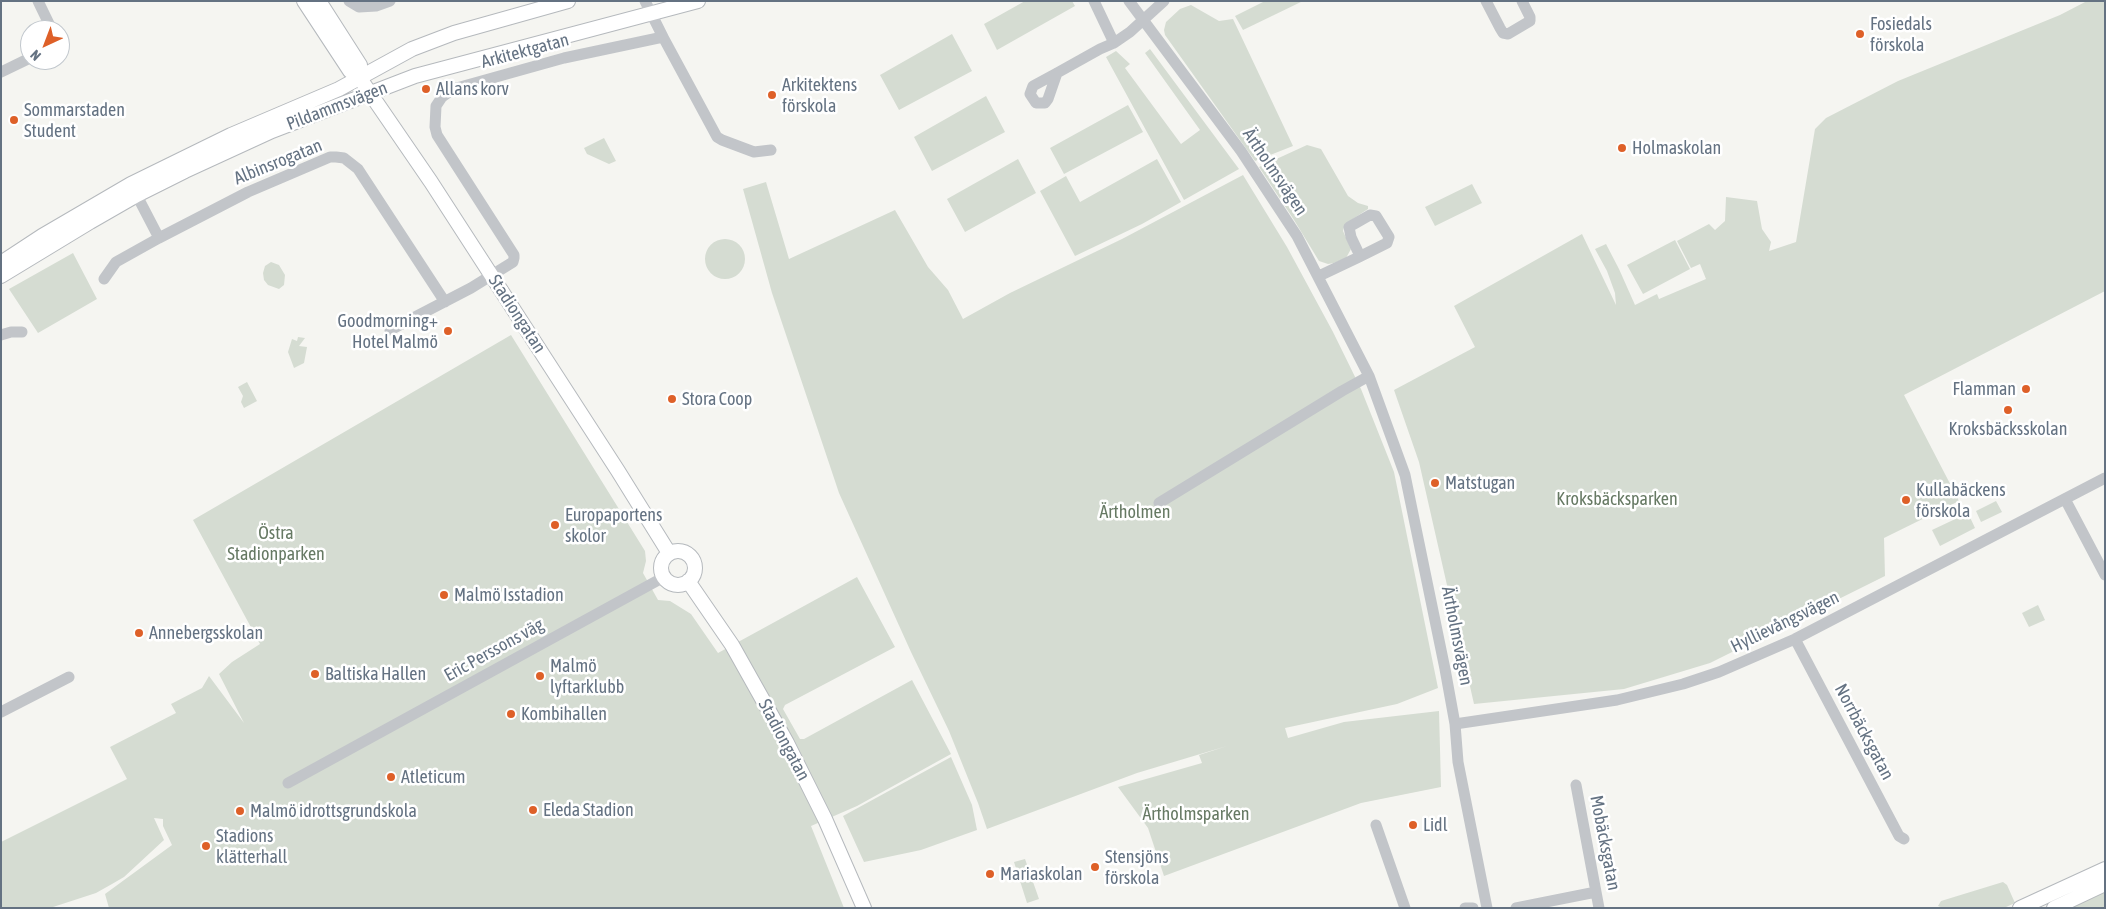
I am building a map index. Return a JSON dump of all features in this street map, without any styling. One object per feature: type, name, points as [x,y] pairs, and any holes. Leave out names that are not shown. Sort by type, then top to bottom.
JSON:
[{"type":"main road","name":"Stadiongatan","points":[[304,1],[350,71],[360,77],[491,275],[669,553]]},
{"type":"main road","name":"Stadiongatan","points":[[319,1],[360,65],[360,77]]},
{"type":"main road","name":"Pildammsvägen","points":[[1,263],[42,236],[134,190],[231,135],[339,89],[412,49],[454,33],[568,1]]},
{"type":"main road","name":"Pildammsvägen","points":[[1,276],[90,222],[134,190],[249,141],[415,76],[648,8],[698,1]]},
{"type":"main road","points":[[354,56],[368,62],[386,62]]},
{"type":"main road","points":[[680,551],[688,554],[692,559],[695,569],[688,581],[673,584],[658,581],[662,562],[669,553],[680,551]]},
{"type":"main road","name":"Stadiongatan","points":[[688,581],[732,645],[787,743],[825,819],[864,908]]},
{"type":"main road","points":[[2020,908],[2105,869]]},
{"type":"main road","points":[[2054,908],[2105,884]]},
{"type":"street","points":[[38,1],[47,20]]},
{"type":"street","points":[[349,1],[359,7],[376,6],[390,1]]},
{"type":"street","points":[[1094,1],[1114,42]]},
{"type":"street","name":"Ärtholmsvägen","points":[[1129,1],[1241,151],[1297,236],[1369,376],[1405,475],[1429,584],[1455,724],[1458,762],[1487,908]]},
{"type":"street","points":[[1057,73],[1114,42],[1164,1]]},
{"type":"street","points":[[1492,3],[1500,28],[1503,33],[1508,34],[1530,22],[1530,17],[1522,1]]},
{"type":"street","points":[[648,8],[717,136],[722,140],[754,152],[771,150]]},
{"type":"street","name":"Arkitektgatan","points":[[491,275],[513,262],[514,255],[438,135],[434,116],[439,101],[452,89],[462,85],[564,58],[663,37]]},
{"type":"street","points":[[1,72],[20,63]]},
{"type":"street","name":"Albinsrogatan","points":[[104,279],[116,262],[159,238],[248,192],[330,157],[344,158],[358,169],[445,302]]},
{"type":"street","points":[[134,190],[159,238]]},
{"type":"street","points":[[1319,276],[1360,256]]},
{"type":"street","points":[[390,330],[445,302],[491,275]]},
{"type":"street","points":[[1,335],[11,332],[22,332]]},
{"type":"street","points":[[1159,503],[1369,376]]},
{"type":"street","name":"Hyllievångsvägen","points":[[1455,724],[1618,700],[1676,686],[1728,669],[1794,639],[2105,478]]},
{"type":"street","points":[[2065,499],[2105,576]]},
{"type":"street","name":"Eric Perssons väg","points":[[288,783],[658,581]]},
{"type":"street","name":"Norrbäcksgatan","points":[[1794,639],[1899,836],[1904,839]]},
{"type":"street","points":[[1,712],[69,677]]},
{"type":"street","name":"Mobäcksgatan","points":[[1576,785],[1599,908]]},
{"type":"street","points":[[1376,826],[1405,908]]},
{"type":"street","points":[[1516,908],[1596,892]]},
{"type":"street","points":[[1465,908],[1473,908]]},
{"type":"green space","points":[[1025,1],[1072,1],[1075,6],[997,50],[984,24]]},
{"type":"green space","points":[[1265,1],[1303,1],[1243,30],[1235,16]]},
{"type":"green space","name":"Kroksbäcksparken","points":[[2087,1],[2105,1],[2105,291],[1904,395],[1959,501],[1884,538],[1885,576],[1710,663],[1624,689],[1474,704],[1419,462],[1394,390],[1475,347],[1454,306],[1582,234],[1616,305],[1615,293],[1607,271],[1595,249],[1606,244],[1635,305],[1657,294],[1659,299],[1706,279],[1700,264],[1691,268],[1677,241],[1709,224],[1715,230],[1725,221],[1726,197],[1757,201],[1762,229],[1771,242],[1769,251],[1796,242],[1815,129],[1826,118],[1898,81],[2060,15]]},
{"type":"green space","points":[[1191,5],[1219,21],[1233,19],[1293,146],[1255,161],[1165,35],[1166,22],[1180,9]]},
{"type":"green space","points":[[952,34],[972,71],[899,110],[880,75]]},
{"type":"green space","points":[[1150,49],[1239,169],[1184,200],[1106,57],[1116,51],[1130,64],[1125,68],[1181,144],[1200,130],[1145,53]]},
{"type":"green space","points":[[986,96],[1005,132],[932,171],[914,137]]},
{"type":"green space","points":[[1128,105],[1143,132],[1064,174],[1050,148]]},
{"type":"green space","points":[[604,138],[616,161],[609,164],[587,154],[584,148]]},
{"type":"green space","points":[[1307,145],[1321,149],[1348,196],[1358,203],[1368,206],[1368,209],[1345,224],[1343,231],[1351,249],[1346,258],[1334,263],[1328,264],[1319,261],[1259,167]]},
{"type":"green space","points":[[1018,159],[1036,193],[965,232],[947,199]]},
{"type":"green space","points":[[1157,159],[1181,202],[1142,224],[1075,256],[1040,191],[1066,176],[1080,202]]},
{"type":"green space","name":"Ärtholmen","points":[[1243,175],[1287,247],[1333,332],[1361,389],[1394,472],[1438,688],[1397,704],[1285,728],[1288,738],[1344,722],[1439,711],[1441,787],[1361,803],[1164,876],[1148,828],[1118,787],[1202,763],[1199,755],[1227,746],[1137,773],[987,829],[949,731],[839,493],[772,293],[743,189],[766,182],[789,259],[895,210],[928,267],[948,290],[963,319],[1010,293],[1122,239]]},
{"type":"green space","points":[[1472,184],[1482,203],[1435,226],[1425,207]]},
{"type":"green space","points":[[725,239],[739,245],[745,259],[739,273],[725,279],[711,273],[705,259],[711,245]]},
{"type":"green space","points":[[1675,240],[1690,269],[1643,294],[1627,265]]},
{"type":"green space","points":[[73,253],[97,299],[38,333],[9,289]]},
{"type":"green space","points":[[271,262],[279,265],[285,275],[284,285],[279,289],[268,285],[264,280],[265,266]]},
{"type":"green space","name":"Östra Stadionparken","points":[[511,335],[645,551],[646,561],[643,573],[658,600],[670,601],[691,614],[718,653],[857,577],[895,647],[785,705],[783,709],[800,739],[804,739],[912,680],[951,754],[857,806],[811,826],[844,908],[109,908],[105,894],[172,845],[163,826],[163,819],[154,818],[164,840],[124,877],[96,893],[50,908],[1,908],[1,842],[127,779],[110,747],[176,713],[171,704],[202,688],[209,676],[244,723],[219,674],[232,662],[260,644],[193,520]]},
{"type":"green space","points":[[298,337],[305,338],[299,346],[307,347],[304,363],[294,368],[288,352],[292,339],[297,341]]},
{"type":"green space","points":[[247,382],[257,401],[244,408],[241,402],[243,396],[238,387]]},
{"type":"green space","points":[[1996,501],[2002,512],[1981,522],[1976,511]]},
{"type":"green space","points":[[1968,513],[1975,528],[1940,546],[1932,530]]},
{"type":"green space","points":[[2038,605],[2045,620],[2029,627],[2022,613]]},
{"type":"green space","points":[[951,757],[972,805],[977,830],[921,850],[864,862],[843,816]]},
{"type":"green space","points":[[1025,859],[1039,899],[1027,903],[1014,862]]},
{"type":"green space","points":[[2003,882],[2007,885],[2015,903],[2006,907],[1943,908],[1938,906],[1941,901]]},
{"type":"green space","points":[[2105,888],[2105,908],[2062,908]]},
{"type":"place","name":"Fosiedals förskola","points":[[1860,34]]},
{"type":"place","name":"Allans korv","points":[[426,89]]},
{"type":"place","name":"Arkitektens förskola","points":[[772,95]]},
{"type":"place","name":"Sommarstaden Student","points":[[14,120]]},
{"type":"place","name":"Holmaskolan","points":[[1622,148]]},
{"type":"place","name":"Goodmorning+ Hotel Malmö","points":[[448,331]]},
{"type":"place","name":"Flamman","points":[[2026,389]]},
{"type":"place","name":"Stora Coop","points":[[672,399]]},
{"type":"place","name":"Kroksbäcksskolan","points":[[2008,410]]},
{"type":"place","name":"Matstugan","points":[[1435,483]]},
{"type":"place","name":"Kullabäckens förskola","points":[[1906,500]]},
{"type":"place","name":"Europaportens skolor","points":[[555,525]]},
{"type":"place","name":"Malmö Isstadion","points":[[444,595]]},
{"type":"place","name":"Annebergsskolan","points":[[139,633]]},
{"type":"place","name":"Baltiska Hallen","points":[[315,674]]},
{"type":"place","name":"Malmö lyftarklubb","points":[[540,676]]},
{"type":"place","name":"Kombihallen","points":[[511,714]]},
{"type":"place","name":"Atleticum","points":[[391,777]]},
{"type":"place","name":"Eleda Stadion","points":[[533,810]]},
{"type":"place","name":"Malmö idrottsgrundskola","points":[[240,811]]},
{"type":"place","name":"Lidl","points":[[1413,825]]},
{"type":"place","name":"Stadions klätterhall","points":[[206,846]]},
{"type":"place","name":"Stensjöns förskola","points":[[1095,867]]},
{"type":"place","name":"Mariaskolan","points":[[990,874]]},
{"type":"park label","name":"Ärtholmsparken","points":[[1196,814]]}]
